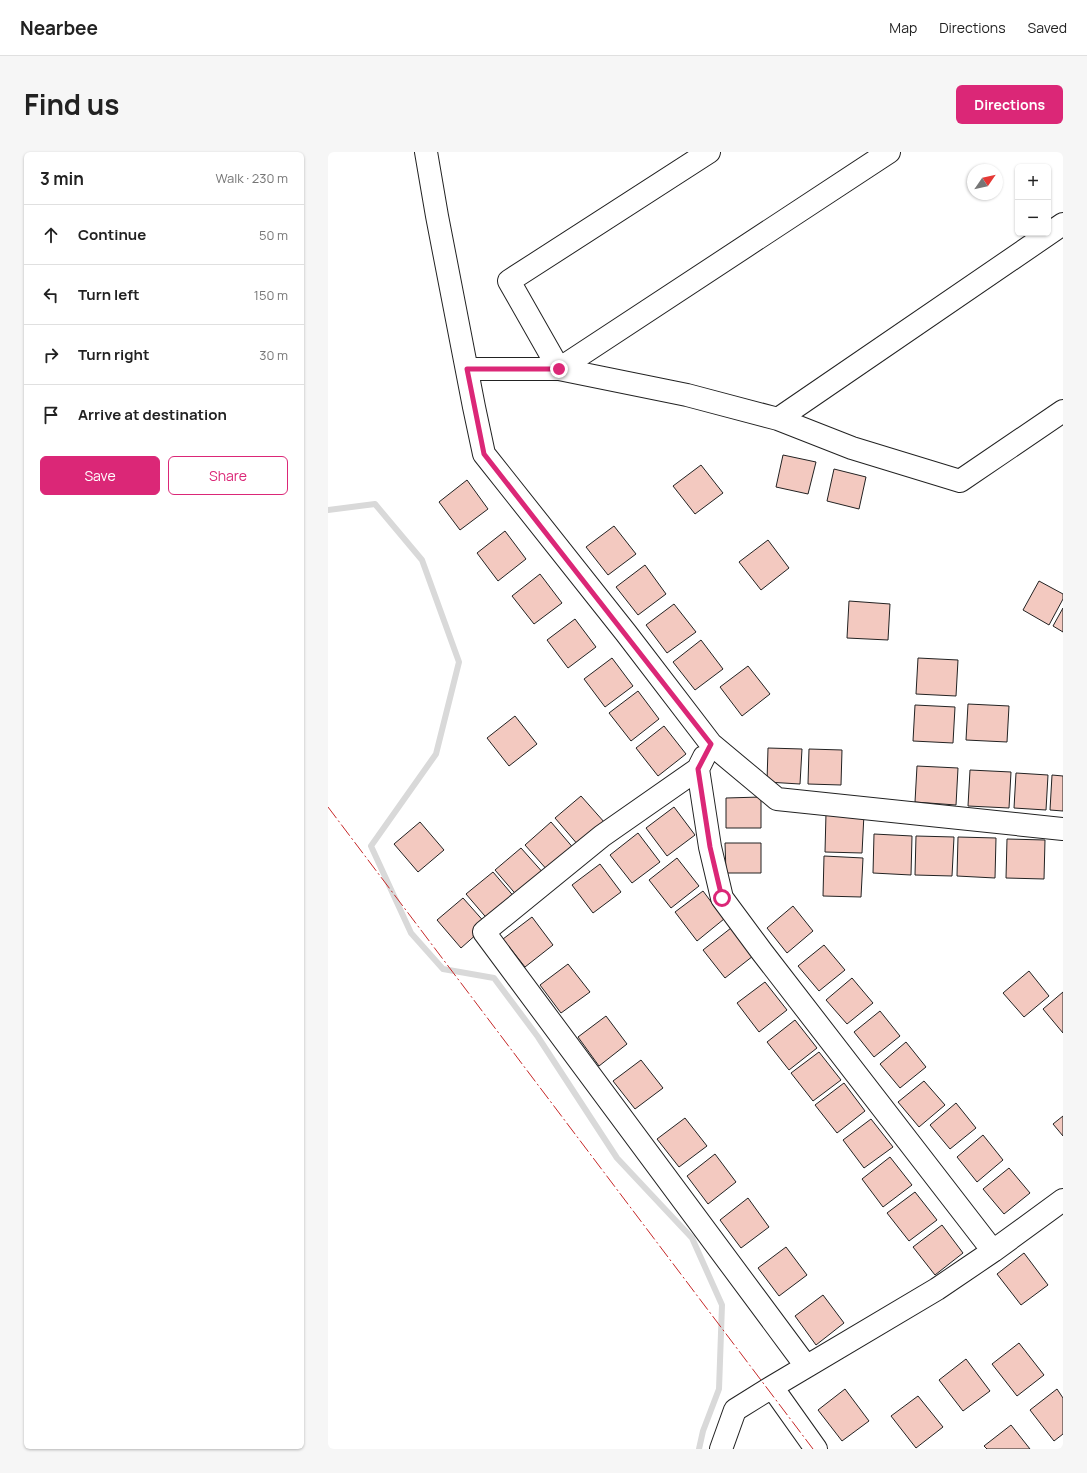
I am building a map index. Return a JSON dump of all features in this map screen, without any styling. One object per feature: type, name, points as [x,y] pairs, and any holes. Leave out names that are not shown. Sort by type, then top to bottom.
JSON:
[{"type":"street","points":[[426,152],[484,454],[711,744],[777,798],[1063,829]]},
{"type":"street","points":[[559,369],[509,281],[709,152]]},
{"type":"street","points":[[559,369],[889,152]]},
{"type":"street","points":[[778,419],[1063,224]]},
{"type":"street","points":[[467,369],[559,369],[687,395],[778,419],[852,448],[960,481],[1063,411]]},
{"type":"street","points":[[711,744],[698,769],[602,836],[484,932],[806,1366]]},
{"type":"street","points":[[698,769],[710,847],[722,898],[766,958],[993,1251]]},
{"type":"street","points":[[721,1449],[735,1410],[806,1366],[937,1289],[993,1251],[1063,1200]]},
{"type":"street","points":[[772,1387],[816,1449]]},
{"type":"building","points":[[783,455],[816,462],[808,494],[776,487]]},
{"type":"building","points":[[701,465],[723,493],[695,514],[673,486]]},
{"type":"building","points":[[834,469],[866,477],[859,509],[827,501]]},
{"type":"building","points":[[467,480],[488,509],[460,530],[439,502]]},
{"type":"building","points":[[614,526],[636,554],[608,575],[586,547]]},
{"type":"building","points":[[505,531],[526,559],[498,581],[477,553]]},
{"type":"building","points":[[768,540],[789,568],[761,590],[739,562]]},
{"type":"building","points":[[645,565],[666,594],[638,615],[616,587]]},
{"type":"building","points":[[540,574],[562,603],[534,624],[512,596]]},
{"type":"building","points":[[1039,581],[1063,594],[1063,599],[1049,625],[1023,610]]},
{"type":"building","points":[[849,601],[890,604],[888,640],[847,638]]},
{"type":"building","points":[[674,604],[696,632],[667,653],[646,625]]},
{"type":"building","points":[[1063,608],[1063,632],[1053,626]]},
{"type":"building","points":[[575,619],[596,647],[568,668],[547,640]]},
{"type":"building","points":[[701,640],[723,669],[695,690],[673,662]]},
{"type":"building","points":[[612,658],[633,686],[605,707],[584,679]]},
{"type":"building","points":[[918,658],[958,660],[956,696],[916,694]]},
{"type":"building","points":[[748,666],[770,694],[742,716],[720,687]]},
{"type":"building","points":[[638,691],[659,719],[631,741],[609,713]]},
{"type":"building","points":[[968,704],[1009,706],[1007,742],[966,740]]},
{"type":"building","points":[[915,705],[955,707],[953,743],[913,741]]},
{"type":"building","points":[[515,716],[537,744],[509,766],[487,738]]},
{"type":"building","points":[[664,726],[686,754],[658,776],[636,748]]},
{"type":"building","points":[[768,748],[802,749],[800,784],[767,782]]},
{"type":"building","points":[[809,749],[842,750],[841,785],[808,784]]},
{"type":"building","points":[[917,766],[958,768],[956,805],[915,802]]},
{"type":"building","points":[[970,770],[1011,772],[1009,808],[968,806]]},
{"type":"building","points":[[1016,773],[1048,775],[1046,810],[1014,808]]},
{"type":"building","points":[[1052,775],[1063,776],[1063,811],[1050,810]]},
{"type":"building","points":[[581,796],[605,823],[579,846],[555,818]]},
{"type":"building","points":[[761,797],[761,828],[726,828],[726,798]]},
{"type":"building","points":[[674,807],[695,835],[667,856],[646,828]]},
{"type":"building","points":[[826,813],[864,814],[862,853],[825,852]]},
{"type":"building","points":[[420,822],[444,850],[418,872],[394,844]]},
{"type":"building","points":[[551,822],[575,850],[549,872],[525,845]]},
{"type":"building","points":[[638,833],[660,862],[632,883],[610,855]]},
{"type":"building","points":[[874,834],[912,836],[911,875],[873,873]]},
{"type":"building","points":[[916,836],[954,837],[952,876],[915,875]]},
{"type":"building","points":[[958,837],[996,838],[995,878],[957,876]]},
{"type":"building","points":[[1007,839],[1045,840],[1044,879],[1006,878]]},
{"type":"building","points":[[725,843],[761,843],[761,873],[726,873]]},
{"type":"building","points":[[521,848],[545,875],[519,898],[495,870]]},
{"type":"building","points":[[824,856],[863,858],[861,897],[823,896]]},
{"type":"building","points":[[677,858],[699,886],[671,908],[649,880]]},
{"type":"building","points":[[600,864],[621,892],[593,913],[572,885]]},
{"type":"building","points":[[493,872],[516,899],[490,922],[466,894]]},
{"type":"building","points":[[703,891],[724,919],[697,941],[675,912]]},
{"type":"building","points":[[463,898],[487,925],[461,948],[437,920]]},
{"type":"building","points":[[793,906],[813,931],[787,953],[767,928]]},
{"type":"building","points":[[532,917],[553,945],[525,967],[503,939]]},
{"type":"building","points":[[731,928],[753,956],[725,978],[703,950]]},
{"type":"building","points":[[824,945],[845,970],[819,991],[798,966]]},
{"type":"building","points":[[568,964],[590,992],[561,1013],[540,985]]},
{"type":"building","points":[[1029,971],[1049,996],[1024,1017],[1003,993]]},
{"type":"building","points":[[852,978],[873,1003],[847,1024],[826,1000]]},
{"type":"building","points":[[765,982],[787,1010],[759,1032],[737,1003]]},
{"type":"building","points":[[1063,992],[1063,1033],[1043,1009]]},
{"type":"building","points":[[880,1011],[900,1036],[874,1057],[854,1032]]},
{"type":"building","points":[[606,1016],[627,1044],[599,1066],[578,1037]]},
{"type":"building","points":[[795,1020],[817,1048],[789,1070],[767,1042]]},
{"type":"building","points":[[906,1042],[926,1067],[900,1088],[880,1064]]},
{"type":"building","points":[[819,1052],[841,1080],[813,1101],[791,1073]]},
{"type":"building","points":[[641,1060],[663,1088],[635,1109],[613,1081]]},
{"type":"building","points":[[924,1081],[945,1105],[919,1127],[898,1102]]},
{"type":"building","points":[[844,1083],[865,1111],[837,1133],[815,1105]]},
{"type":"building","points":[[956,1103],[976,1128],[950,1149],[930,1125]]},
{"type":"building","points":[[1063,1116],[1063,1136],[1053,1124]]},
{"type":"building","points":[[685,1118],[707,1146],[679,1167],[657,1139]]},
{"type":"building","points":[[871,1119],[893,1147],[864,1168],[843,1140]]},
{"type":"building","points":[[983,1135],[1003,1160],[977,1182],[957,1157]]},
{"type":"building","points":[[715,1154],[736,1182],[708,1204],[687,1176]]},
{"type":"building","points":[[890,1157],[912,1185],[883,1207],[862,1179]]},
{"type":"building","points":[[1009,1168],[1030,1193],[1004,1214],[983,1189]]},
{"type":"building","points":[[915,1192],[937,1220],[909,1241],[887,1213]]},
{"type":"building","points":[[748,1198],[769,1227],[741,1248],[720,1220]]},
{"type":"building","points":[[942,1225],[963,1253],[935,1275],[913,1247]]},
{"type":"building","points":[[786,1247],[807,1275],[779,1296],[758,1268]]},
{"type":"building","points":[[1024,1253],[1048,1285],[1021,1305],[997,1274]]},
{"type":"building","points":[[823,1295],[844,1323],[816,1345],[795,1316]]},
{"type":"building","points":[[1019,1343],[1044,1375],[1017,1396],[992,1364]]},
{"type":"building","points":[[966,1359],[990,1391],[963,1411],[939,1380]]},
{"type":"building","points":[[845,1389],[869,1421],[842,1441],[818,1410]]},
{"type":"building","points":[[1057,1389],[1063,1398],[1063,1434],[1054,1441],[1030,1410]]},
{"type":"building","points":[[918,1396],[943,1427],[916,1448],[891,1416]]},
{"type":"building","points":[[1011,1425],[1030,1449],[987,1449],[984,1446]]},
{"type":"waterway","points":[[328,510],[375,504],[422,560],[459,662],[436,754],[371,846],[411,933],[443,969],[494,978],[538,1037],[617,1158],[692,1238],[722,1305],[719,1389],[703,1431],[699,1449]]},
{"type":"power","points":[[328,807],[813,1449]]},
{"type":"route","points":[[559,369],[467,369],[484,454],[626,633],[711,744],[698,769],[710,847],[722,898]]}]
